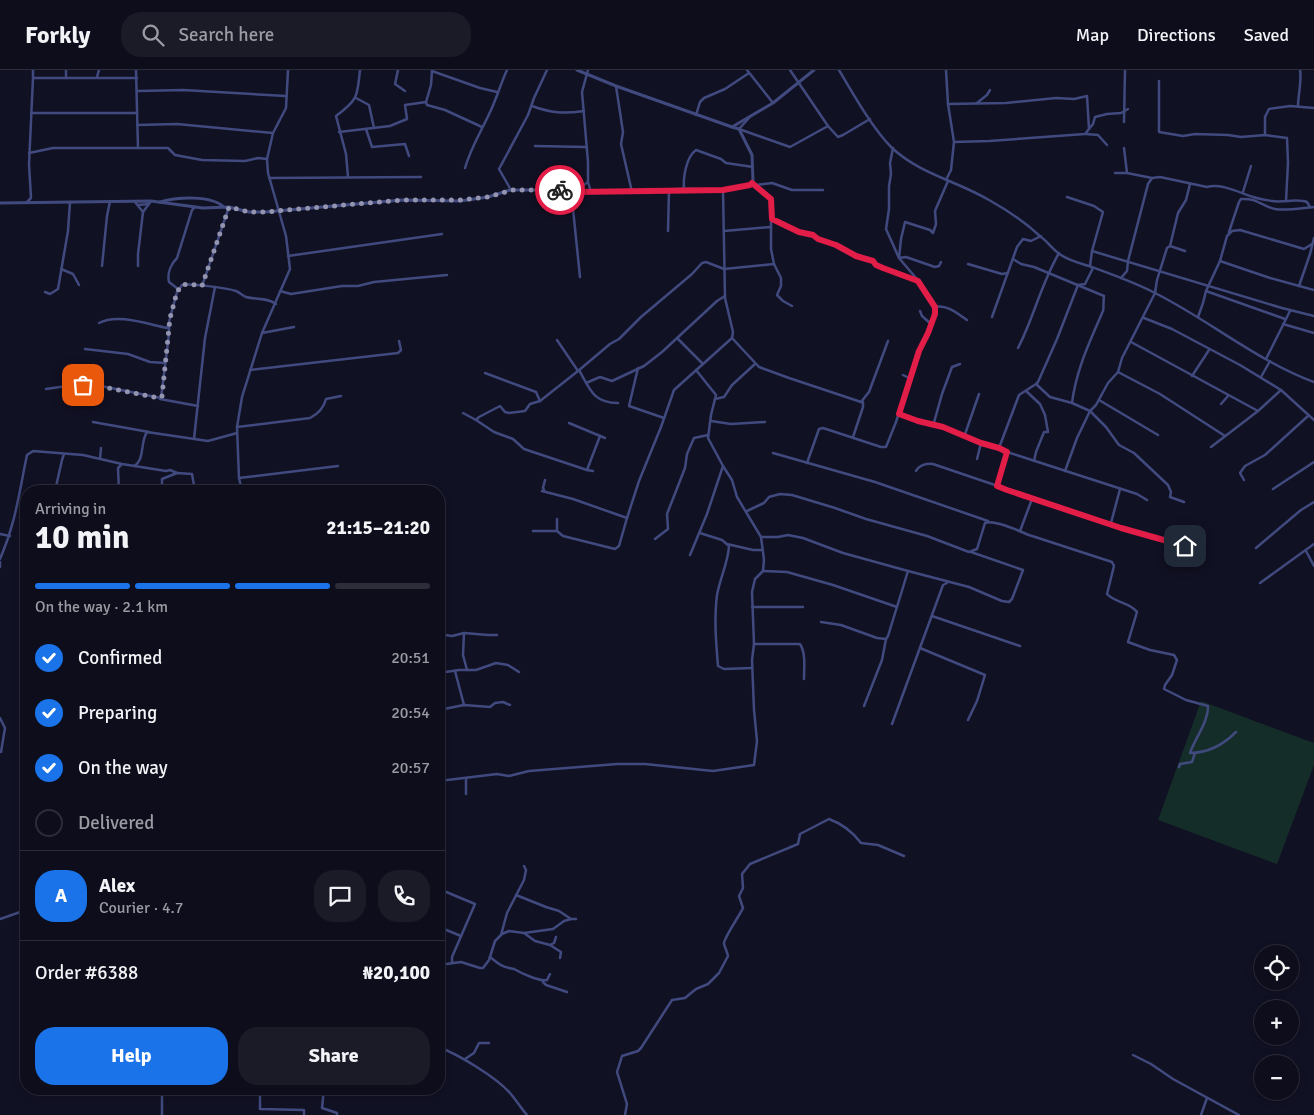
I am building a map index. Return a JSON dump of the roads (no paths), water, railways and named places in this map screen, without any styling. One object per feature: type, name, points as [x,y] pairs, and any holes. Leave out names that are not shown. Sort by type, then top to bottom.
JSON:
[{"type":"street","points":[[31,198],[28,164],[33,70]]},
{"type":"street","points":[[66,70],[66,78]]},
{"type":"street","points":[[97,77],[99,70]]},
{"type":"street","points":[[136,70],[138,148]]},
{"type":"street","points":[[241,485],[237,427],[242,397],[262,333],[290,272],[286,236],[270,178],[267,159],[273,133],[286,108],[288,70]]},
{"type":"street","points":[[348,177],[346,154],[336,116],[356,98],[359,90],[360,70]]},
{"type":"street","points":[[398,70],[395,84],[405,91]]},
{"type":"street","points":[[426,102],[431,85],[431,70],[480,88],[497,92]]},
{"type":"street","points":[[465,168],[471,150],[492,108],[507,70]]},
{"type":"street","points":[[512,190],[499,169],[528,115],[548,70]]},
{"type":"street","points":[[577,70],[587,72],[616,86],[696,115],[790,146],[828,126]]},
{"type":"street","points":[[790,70],[828,126],[839,137],[870,119]]},
{"type":"street","points":[[732,127],[773,103],[814,70]]},
{"type":"street","points":[[839,70],[870,119],[893,148],[916,165],[989,200],[1041,236],[1059,254],[1072,262],[1121,278],[1155,293],[1198,317],[1270,362],[1314,382]]},
{"type":"street","points":[[899,258],[899,246],[905,222],[930,230],[933,233],[936,224],[935,212],[951,170],[954,142],[948,104],[946,70]]},
{"type":"street","points":[[1124,122],[1125,70]]},
{"type":"street","points":[[1298,106],[1300,70]]},
{"type":"street","points":[[696,115],[700,102],[704,98],[726,89],[748,71],[773,103]]},
{"type":"street","points":[[587,72],[582,92],[588,182],[591,192]]},
{"type":"street","points":[[33,78],[137,78]]},
{"type":"street","points":[[1159,81],[1160,132],[1183,136],[1228,135],[1241,137],[1264,135],[1287,138],[1288,163],[1284,201],[1288,209]]},
{"type":"street","points":[[616,86],[623,132],[621,144],[632,192]]},
{"type":"street","points":[[138,90],[183,90],[286,96]]},
{"type":"street","points":[[975,104],[983,99],[990,90]]},
{"type":"street","points":[[948,104],[1056,98],[1074,99],[1087,96],[1088,130]]},
{"type":"street","points":[[356,98],[367,102],[369,105],[374,128]]},
{"type":"street","points":[[339,132],[390,126],[407,119],[405,105],[426,102]]},
{"type":"street","points":[[426,102],[431,107],[445,110],[482,127]]},
{"type":"street","points":[[532,106],[551,112],[584,111]]},
{"type":"street","points":[[1264,135],[1265,117],[1270,109],[1298,106],[1314,108]]},
{"type":"street","points":[[1085,134],[1096,117],[1121,113],[1128,109]]},
{"type":"street","points":[[31,113],[137,113]]},
{"type":"street","points":[[739,129],[749,118]]},
{"type":"street","points":[[137,125],[177,124],[273,133]]},
{"type":"street","points":[[366,129],[372,147],[405,144],[409,156]]},
{"type":"street","points":[[739,129],[752,155],[754,184],[771,199],[774,264],[781,278],[781,286],[777,295],[792,306]]},
{"type":"street","points":[[954,142],[1085,134],[1098,135],[1107,145]]},
{"type":"street","points":[[535,146],[586,147]]},
{"type":"street","points":[[30,153],[53,148],[168,148],[175,155],[202,160],[245,161],[258,158],[267,159]]},
{"type":"street","points":[[807,463],[819,429],[823,428],[884,448],[899,414],[919,351],[935,314],[935,307],[918,281],[899,258],[886,229],[889,209],[889,186],[892,174],[890,162],[893,148]]},
{"type":"street","points":[[1124,148],[1127,173]]},
{"type":"street","points":[[684,189],[684,176],[691,155],[696,150],[726,162],[754,167]]},
{"type":"street","points":[[1198,317],[1206,291],[1220,261],[1251,166]]},
{"type":"street","points":[[1115,173],[1127,173],[1152,178],[1160,177],[1207,187],[1214,185],[1242,192],[1252,197],[1307,202],[1310,207]]},
{"type":"street","points":[[270,178],[422,177]]},
{"type":"street","points":[[1121,278],[1127,271],[1148,184],[1152,178]]},
{"type":"street","points":[[580,277],[573,199],[575,192],[588,182]]},
{"type":"street","points":[[158,202],[192,208],[227,207],[249,212],[265,212],[402,200],[460,200],[488,197],[512,190],[632,192],[684,189],[723,190],[754,184],[772,183],[792,190],[823,190]]},
{"type":"street","points":[[1065,470],[1090,410],[1099,400],[1108,383],[1118,372],[1122,358],[1144,318],[1155,293],[1157,280],[1167,248],[1170,246],[1178,213],[1186,200],[1190,184]]},
{"type":"street","points":[[668,231],[669,190]]},
{"type":"street","points":[[533,531],[557,531],[563,536],[615,549],[618,546],[639,481],[674,390],[732,338],[733,332],[725,305],[723,190]]},
{"type":"street","points":[[1067,197],[1094,206],[1103,212],[1092,251],[1092,268],[1085,284],[1078,285]]},
{"type":"street","points":[[27,202],[31,198]]},
{"type":"street","points":[[31,198],[39,202]]},
{"type":"street","points":[[138,205],[171,199],[200,198],[219,202],[227,207]]},
{"type":"street","points":[[1239,202],[1241,199],[1251,199],[1280,210],[1314,207]]},
{"type":"street","points":[[0,203],[110,201],[150,203]]},
{"type":"street","points":[[102,266],[110,201]]},
{"type":"street","points":[[134,201],[143,212]]},
{"type":"street","points":[[45,292],[50,294],[57,291],[67,234],[70,202]]},
{"type":"street","points":[[138,266],[143,212],[150,203]]},
{"type":"street","points":[[202,286],[227,207]]},
{"type":"street","points":[[178,290],[169,282],[168,276],[172,263],[177,258],[192,208]]},
{"type":"street","points":[[772,219],[799,232],[813,235],[818,239],[836,245],[856,256],[873,261],[876,265],[883,268],[918,281]]},
{"type":"street","points":[[724,231],[771,227]]},
{"type":"street","points":[[1229,232],[1240,230],[1304,249],[1312,244]]},
{"type":"street","points":[[288,256],[442,234]]},
{"type":"street","points":[[992,317],[1017,247],[1023,239],[1031,241],[1041,236]]},
{"type":"street","points":[[1299,286],[1312,251],[1314,238]]},
{"type":"street","points":[[1170,246],[1185,251]]},
{"type":"street","points":[[1092,251],[1314,316]]},
{"type":"street","points":[[1018,348],[1042,286],[1059,254]]},
{"type":"street","points":[[899,258],[906,256],[935,267],[941,262]]},
{"type":"street","points":[[1013,259],[1021,264],[1034,267],[1104,296],[1104,310],[1095,326],[1076,378],[1072,403]]},
{"type":"street","points":[[1220,261],[1270,278],[1314,290]]},
{"type":"street","points":[[476,420],[500,406],[505,412],[509,413],[525,411],[530,404],[540,402],[625,333],[702,263],[706,262],[724,269],[774,264]]},
{"type":"street","points":[[968,264],[1008,274]]},
{"type":"street","points":[[61,269],[73,274],[79,285]]},
{"type":"street","points":[[280,291],[292,294],[342,286],[358,286],[374,282],[447,275]]},
{"type":"street","points":[[99,323],[116,318],[167,328],[178,290],[185,284],[234,290],[246,297],[264,298],[276,304]]},
{"type":"street","points":[[999,448],[1018,395],[1026,392],[1036,384],[1054,346],[1078,285]]},
{"type":"street","points":[[194,439],[205,338],[215,287]]},
{"type":"street","points":[[1206,291],[1285,319]]},
{"type":"street","points":[[586,383],[600,378],[612,381],[638,368],[662,352],[725,296]]},
{"type":"street","points":[[935,307],[942,306],[948,308],[967,320]]},
{"type":"street","points":[[1266,359],[1290,310]]},
{"type":"street","points":[[920,311],[922,316],[931,324]]},
{"type":"street","points":[[1144,318],[1172,329],[1260,377],[1281,390],[1314,420]]},
{"type":"street","points":[[159,398],[162,396],[169,322]]},
{"type":"street","points":[[1283,324],[1314,333]]},
{"type":"street","points":[[262,333],[294,327]]},
{"type":"street","points":[[677,338],[703,364]]},
{"type":"street","points":[[732,338],[746,351],[755,364],[763,369],[863,402],[853,437]]},
{"type":"street","points":[[558,340],[579,371],[590,392],[598,399],[618,403]]},
{"type":"street","points":[[250,370],[398,353],[400,350],[399,341]]},
{"type":"street","points":[[861,402],[870,392],[888,341]]},
{"type":"street","points":[[1131,342],[1258,411]]},
{"type":"street","points":[[85,349],[128,354],[147,361],[165,363]]},
{"type":"street","points":[[1192,376],[1209,349]]},
{"type":"street","points":[[1260,377],[1270,362]]},
{"type":"street","points":[[715,399],[724,397],[730,388],[755,364]]},
{"type":"street","points":[[933,426],[952,367],[960,364]]},
{"type":"street","points":[[638,368],[629,406],[664,418]]},
{"type":"street","points":[[445,780],[496,774],[509,776],[538,770],[617,764],[645,764],[713,770],[754,766],[757,728],[752,668],[754,644],[752,587],[755,579],[763,571],[764,560],[761,537],[737,497],[732,480],[708,435],[715,392],[696,370]]},
{"type":"street","points":[[1118,372],[1160,394],[1225,436]]},
{"type":"street","points":[[485,373],[536,392],[540,402]]},
{"type":"street","points":[[902,375],[911,379]]},
{"type":"street","points":[[1071,378],[1076,378]]},
{"type":"street","points":[[46,389],[70,384],[91,384],[198,406]]},
{"type":"street","points":[[1036,384],[1050,397],[1090,410],[1106,427],[1117,443],[1134,453],[1168,485],[1172,492],[1170,497],[1184,502]]},
{"type":"street","points":[[1211,447],[1258,411],[1281,390]]},
{"type":"street","points":[[1026,392],[1040,404],[1045,415],[1048,432],[1044,432],[1034,461]]},
{"type":"street","points":[[964,437],[979,394]]},
{"type":"street","points":[[237,427],[310,418],[315,416],[323,407],[326,399],[341,396]]},
{"type":"street","points":[[1221,404],[1228,396]]},
{"type":"street","points":[[1099,400],[1158,435]]},
{"type":"street","points":[[463,413],[494,432],[513,439],[524,449],[593,471]]},
{"type":"street","points":[[899,414],[933,426],[943,427],[964,437],[1007,452],[1137,494],[1147,500]]},
{"type":"street","points":[[1244,480],[1240,473],[1242,468],[1265,456],[1308,416]]},
{"type":"street","points":[[711,421],[731,424],[764,422]]},
{"type":"street","points":[[93,422],[173,437],[208,441],[238,433]]},
{"type":"street","points":[[569,423],[605,438]]},
{"type":"street","points":[[132,466],[139,461],[144,437],[150,432]]},
{"type":"street","points":[[655,538],[668,529],[667,514],[685,468],[687,454],[694,438],[708,435]]},
{"type":"street","points":[[587,470],[600,436]]},
{"type":"street","points":[[977,459],[981,443]]},
{"type":"street","points":[[100,459],[102,448]]},
{"type":"street","points":[[22,485],[27,455],[33,451],[83,455],[132,466],[192,474],[194,485]]},
{"type":"street","points":[[997,486],[1007,452]]},
{"type":"street","points":[[773,453],[875,482],[1020,531],[1028,536],[1112,562],[1114,566],[1107,594],[1110,598],[1133,607],[1137,612],[1128,642],[1150,650],[1174,654],[1177,660],[1164,690],[1186,700],[1208,706],[1208,712],[1200,733],[1190,752],[1204,752],[1223,744],[1236,732]]},
{"type":"street","points":[[56,485],[64,454]]},
{"type":"street","points":[[1273,489],[1314,462]]},
{"type":"street","points":[[916,471],[918,468],[929,463],[1111,524],[1185,546]]},
{"type":"street","points":[[119,485],[118,468],[122,464]]},
{"type":"street","points":[[239,478],[338,466]]},
{"type":"street","points":[[690,555],[700,533],[723,466]]},
{"type":"street","points":[[162,485],[162,479],[177,473]]},
{"type":"street","points":[[545,480],[543,491],[573,499],[627,518]]},
{"type":"street","points":[[1111,524],[1120,489]]},
{"type":"street","points":[[0,567],[0,560],[10,536],[20,494]]},
{"type":"street","points":[[747,511],[764,503],[769,497],[780,494],[792,495],[927,536],[1023,570],[1012,599],[1009,602],[1002,601],[969,587],[837,551],[803,538],[788,536],[761,537]]},
{"type":"street","points":[[1020,531],[1026,520],[1032,498]]},
{"type":"street","points":[[1256,548],[1301,510],[1314,502]]},
{"type":"street","points":[[557,519],[557,531]]},
{"type":"street","points":[[969,552],[977,549],[983,527],[988,521]]},
{"type":"street","points":[[700,533],[722,540],[727,544],[753,550],[762,550]]},
{"type":"street","points":[[0,534],[10,536]]},
{"type":"street","points":[[727,544],[729,546],[728,554],[717,595],[715,614],[718,666],[724,669],[752,668]]},
{"type":"street","points":[[1260,583],[1314,544]]},
{"type":"street","points":[[1306,551],[1314,566]]},
{"type":"street","points":[[763,571],[787,572],[833,585],[897,607]]},
{"type":"street","points":[[864,706],[882,660],[886,638],[908,571]]},
{"type":"street","points":[[892,724],[943,585],[948,582]]},
{"type":"street","points":[[752,607],[803,607]]},
{"type":"street","points":[[932,616],[1020,646]]},
{"type":"street","points":[[821,622],[841,625],[880,639],[886,638]]},
{"type":"street","points":[[464,632],[463,656],[467,670]]},
{"type":"street","points":[[445,635],[452,636],[464,632],[497,635]]},
{"type":"street","points":[[754,644],[800,644],[804,654],[804,678]]},
{"type":"street","points":[[920,648],[985,675],[977,701],[968,720]]},
{"type":"street","points":[[445,672],[476,670],[496,663],[508,665],[518,672]]},
{"type":"street","points":[[455,671],[464,706]]},
{"type":"street","points":[[445,709],[464,706],[490,707],[495,703],[504,702],[510,705]]},
{"type":"street","points":[[0,718],[6,732],[1,752]]},
{"type":"street","points":[[1179,767],[1180,764],[1192,762],[1195,753]]},
{"type":"street","points":[[466,778],[466,794]]},
{"type":"street","points":[[625,1115],[627,1104],[616,1072],[622,1056],[638,1051],[641,1048],[672,1000],[685,998],[696,989],[708,984],[719,972],[728,956],[724,941],[737,922],[743,908],[739,896],[743,888],[742,874],[750,864],[798,844],[800,834],[829,819],[843,824],[861,843],[878,845],[904,856]]},
{"type":"street","points":[[501,935],[507,913],[525,877],[526,870],[524,866]]},
{"type":"street","points":[[445,892],[475,904],[452,957],[452,963]]},
{"type":"street","points":[[516,895],[559,910],[571,919]]},
{"type":"street","points":[[0,919],[20,912]]},
{"type":"street","points":[[445,964],[461,962],[483,968],[490,957],[495,941],[501,935],[510,931],[524,933],[554,929],[564,921],[576,919]]},
{"type":"street","points":[[445,929],[461,936]]},
{"type":"street","points":[[524,933],[535,941],[550,945],[561,952],[560,958]]},
{"type":"street","points":[[550,945],[554,943],[556,937]]},
{"type":"street","points":[[490,957],[501,966],[532,976],[546,985],[567,992]]},
{"type":"street","points":[[542,981],[547,980],[550,974]]},
{"type":"street","points":[[465,1059],[474,1053],[479,1043],[489,1043]]},
{"type":"street","points":[[445,1050],[465,1059],[505,1088],[527,1115]]},
{"type":"street","points":[[1133,1055],[1240,1115]]},
{"type":"street","points":[[162,1095],[162,1115]]},
{"type":"street","points":[[260,1095],[260,1109],[304,1110],[304,1115]]},
{"type":"street","points":[[323,1095],[322,1108],[337,1112],[337,1115]]},
{"type":"street","points":[[1201,1115],[1207,1098]]}]
